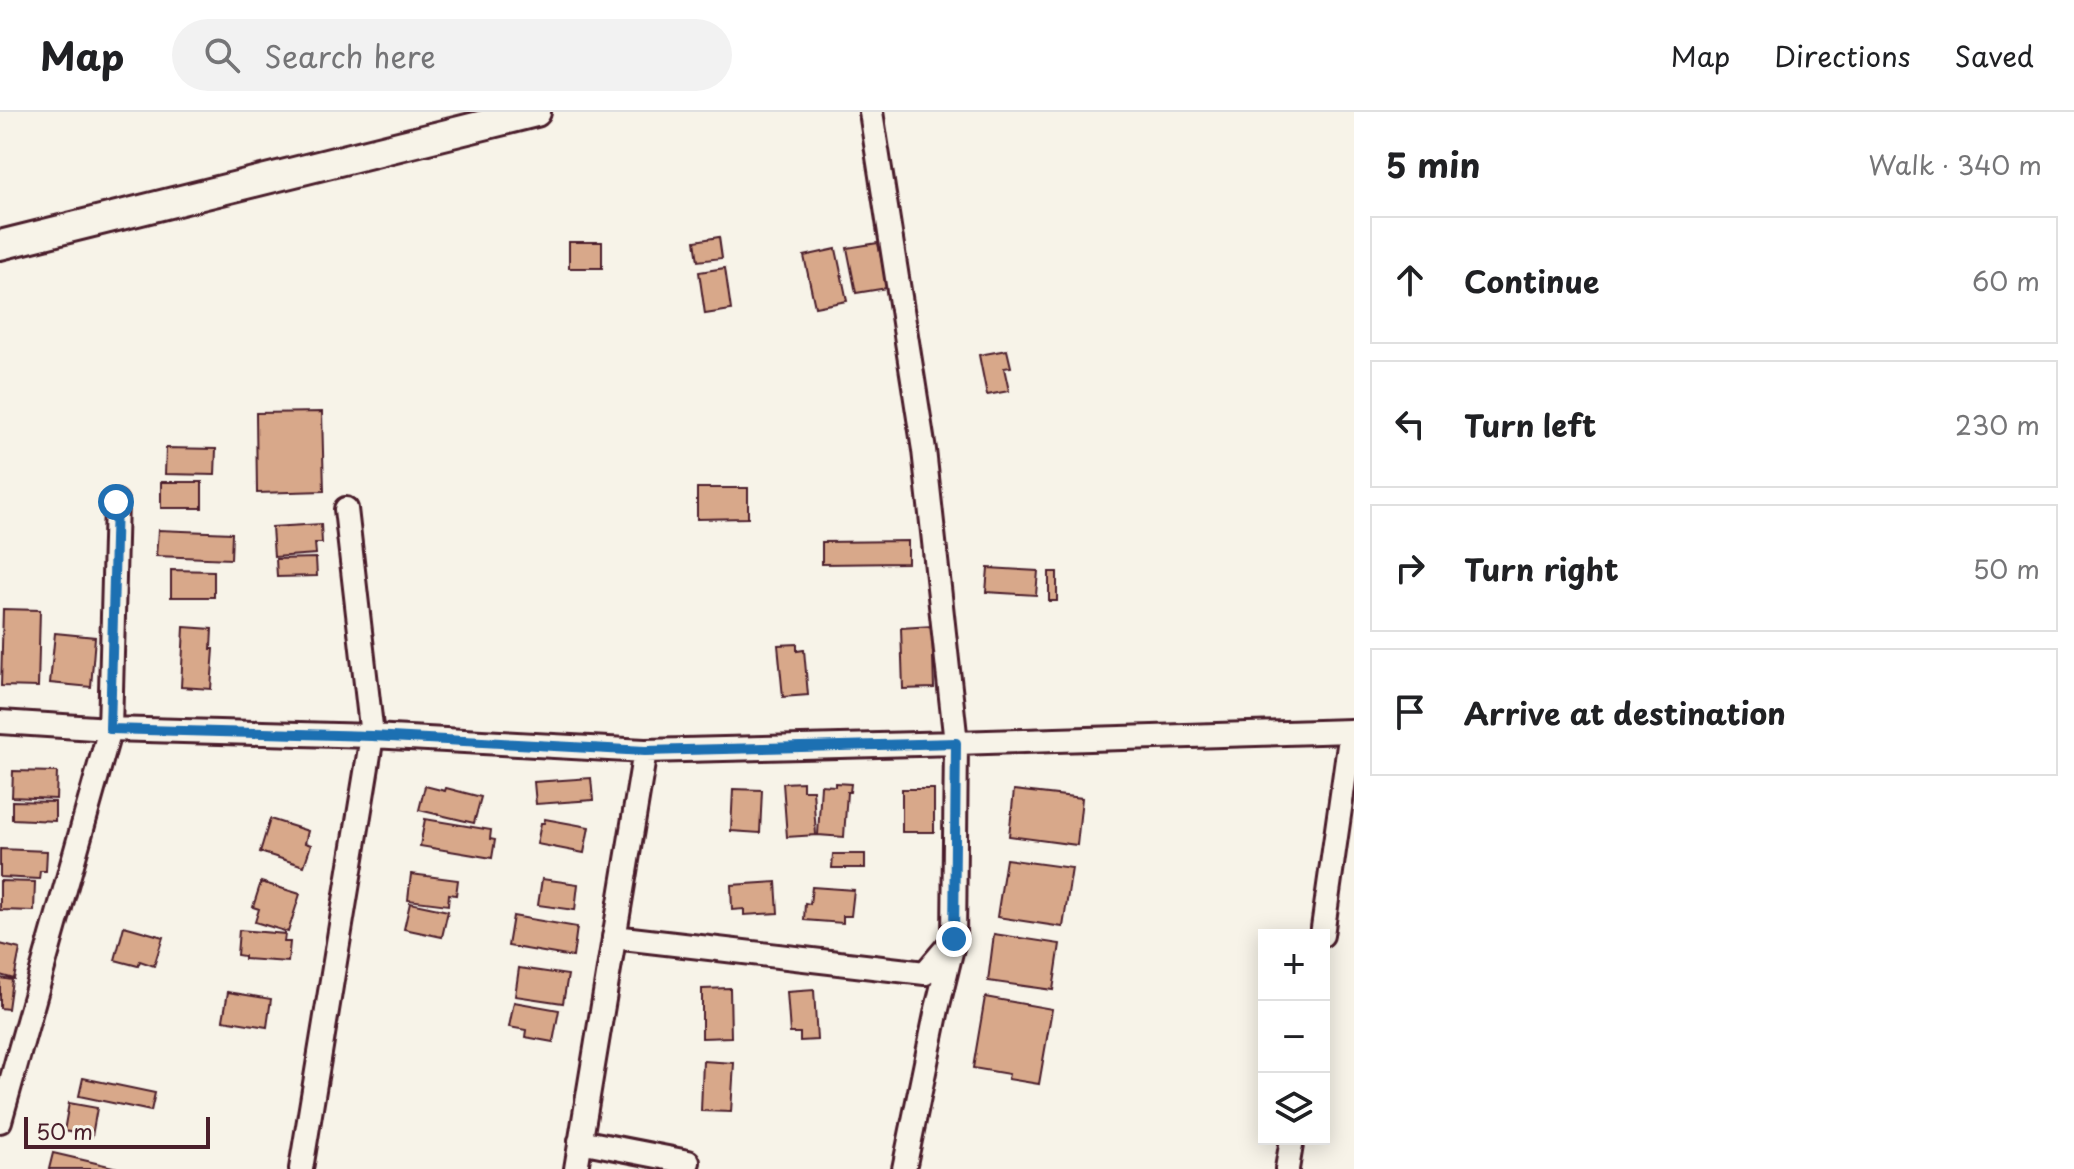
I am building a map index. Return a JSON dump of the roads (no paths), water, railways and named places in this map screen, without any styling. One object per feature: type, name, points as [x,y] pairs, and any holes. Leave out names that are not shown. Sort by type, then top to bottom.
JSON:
[{"type":"street","points":[[0,245],[536,112]]},
{"type":"street","points":[[871,112],[924,450],[956,743],[954,939],[904,1169]]},
{"type":"street","points":[[0,1121],[110,729],[116,502]]},
{"type":"street","points":[[301,1169],[372,736],[346,509]]},
{"type":"street","points":[[0,722],[110,729],[372,736],[645,751],[1351,731],[1323,929]]},
{"type":"street","points":[[576,1169],[645,751]]},
{"type":"street","points":[[614,937],[925,973],[954,939]]},
{"type":"street","points":[[580,1141],[688,1162]]},
{"type":"street","points":[[1287,1169],[1291,1145]]}]
